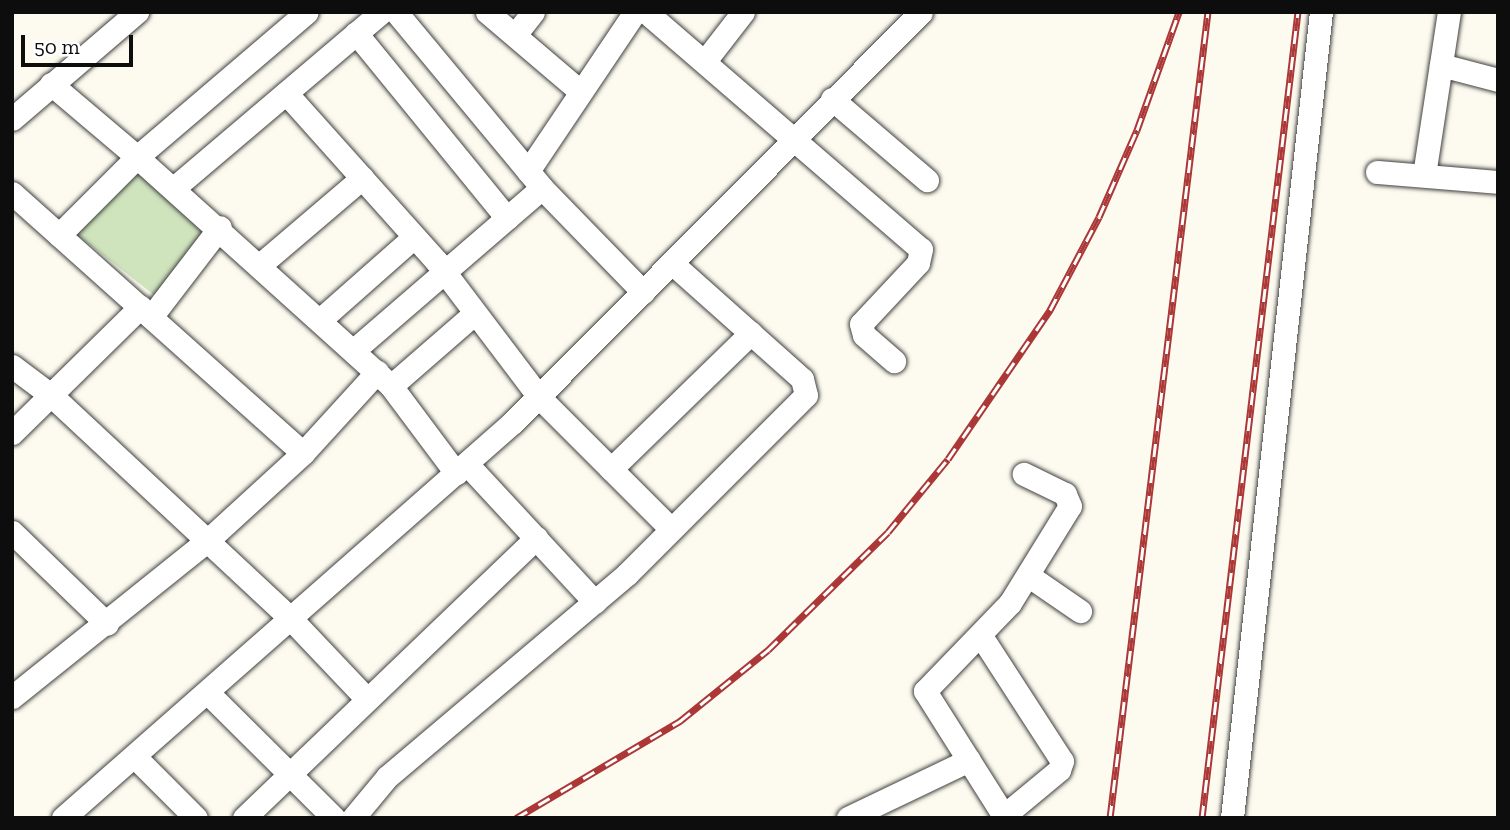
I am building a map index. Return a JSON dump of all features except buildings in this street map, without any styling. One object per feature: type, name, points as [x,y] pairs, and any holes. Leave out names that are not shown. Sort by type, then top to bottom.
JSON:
[{"type":"street","points":[[12,119],[137,12]]},
{"type":"street","points":[[60,235],[137,157],[307,12]]},
{"type":"street","points":[[175,187],[381,12]]},
{"type":"street","points":[[396,12],[535,179],[643,292]]},
{"type":"street","points":[[487,12],[581,92]]},
{"type":"street","points":[[515,35],[533,12]]},
{"type":"street","points":[[354,350],[507,218],[535,179],[581,92],[635,12]]},
{"type":"street","points":[[646,12],[796,137],[921,249],[918,263],[861,324],[864,335],[894,361]]},
{"type":"street","points":[[705,61],[743,12]]},
{"type":"street","points":[[63,818],[208,693],[539,397],[921,12]]},
{"type":"street","points":[[1232,818],[1321,12]]},
{"type":"street","points":[[1424,175],[1449,12]]},
{"type":"street","points":[[356,33],[507,218]]},
{"type":"street","points":[[1441,65],[1498,80]]},
{"type":"street","points":[[51,84],[175,187],[354,350],[384,379],[461,468],[536,538],[595,602]]},
{"type":"street","points":[[286,93],[445,273],[539,397],[671,529]]},
{"type":"street","points":[[832,99],[927,180]]},
{"type":"street","points":[[1377,172],[1496,177]]},
{"type":"street","points":[[261,264],[362,178]]},
{"type":"street","points":[[12,193],[303,453]]},
{"type":"street","points":[[12,433],[146,312],[220,227]]},
{"type":"street","points":[[321,319],[414,237]]},
{"type":"street","points":[[353,818],[387,777],[595,602],[806,395],[802,379],[672,263]]},
{"type":"street","points":[[15,691],[107,624],[207,541],[384,379],[475,313]]},
{"type":"street","points":[[611,470],[751,333]]},
{"type":"street","points":[[12,366],[52,396],[291,619],[367,699]]},
{"type":"street","points":[[981,636],[1062,761],[1059,771],[1002,817],[925,691],[981,636],[1029,576],[1070,506],[1065,494],[1024,474]]},
{"type":"street","points":[[12,532],[107,624]]},
{"type":"street","points":[[244,818],[536,538]]},
{"type":"street","points":[[1029,576],[1080,611]]},
{"type":"street","points":[[208,693],[334,818]]},
{"type":"street","points":[[135,757],[196,818]]},
{"type":"street","points":[[848,818],[969,760]]},
{"type":"green space","points":[[138,161],[208,229],[154,295],[71,230]]},
{"type":"railway","points":[[516,818],[680,721],[768,650],[888,532],[948,459],[1050,310],[1099,217],[1137,130],[1179,12]]},
{"type":"railway","points":[[1110,818],[1208,12]]},
{"type":"railway","points":[[1202,818],[1298,12]]}]
